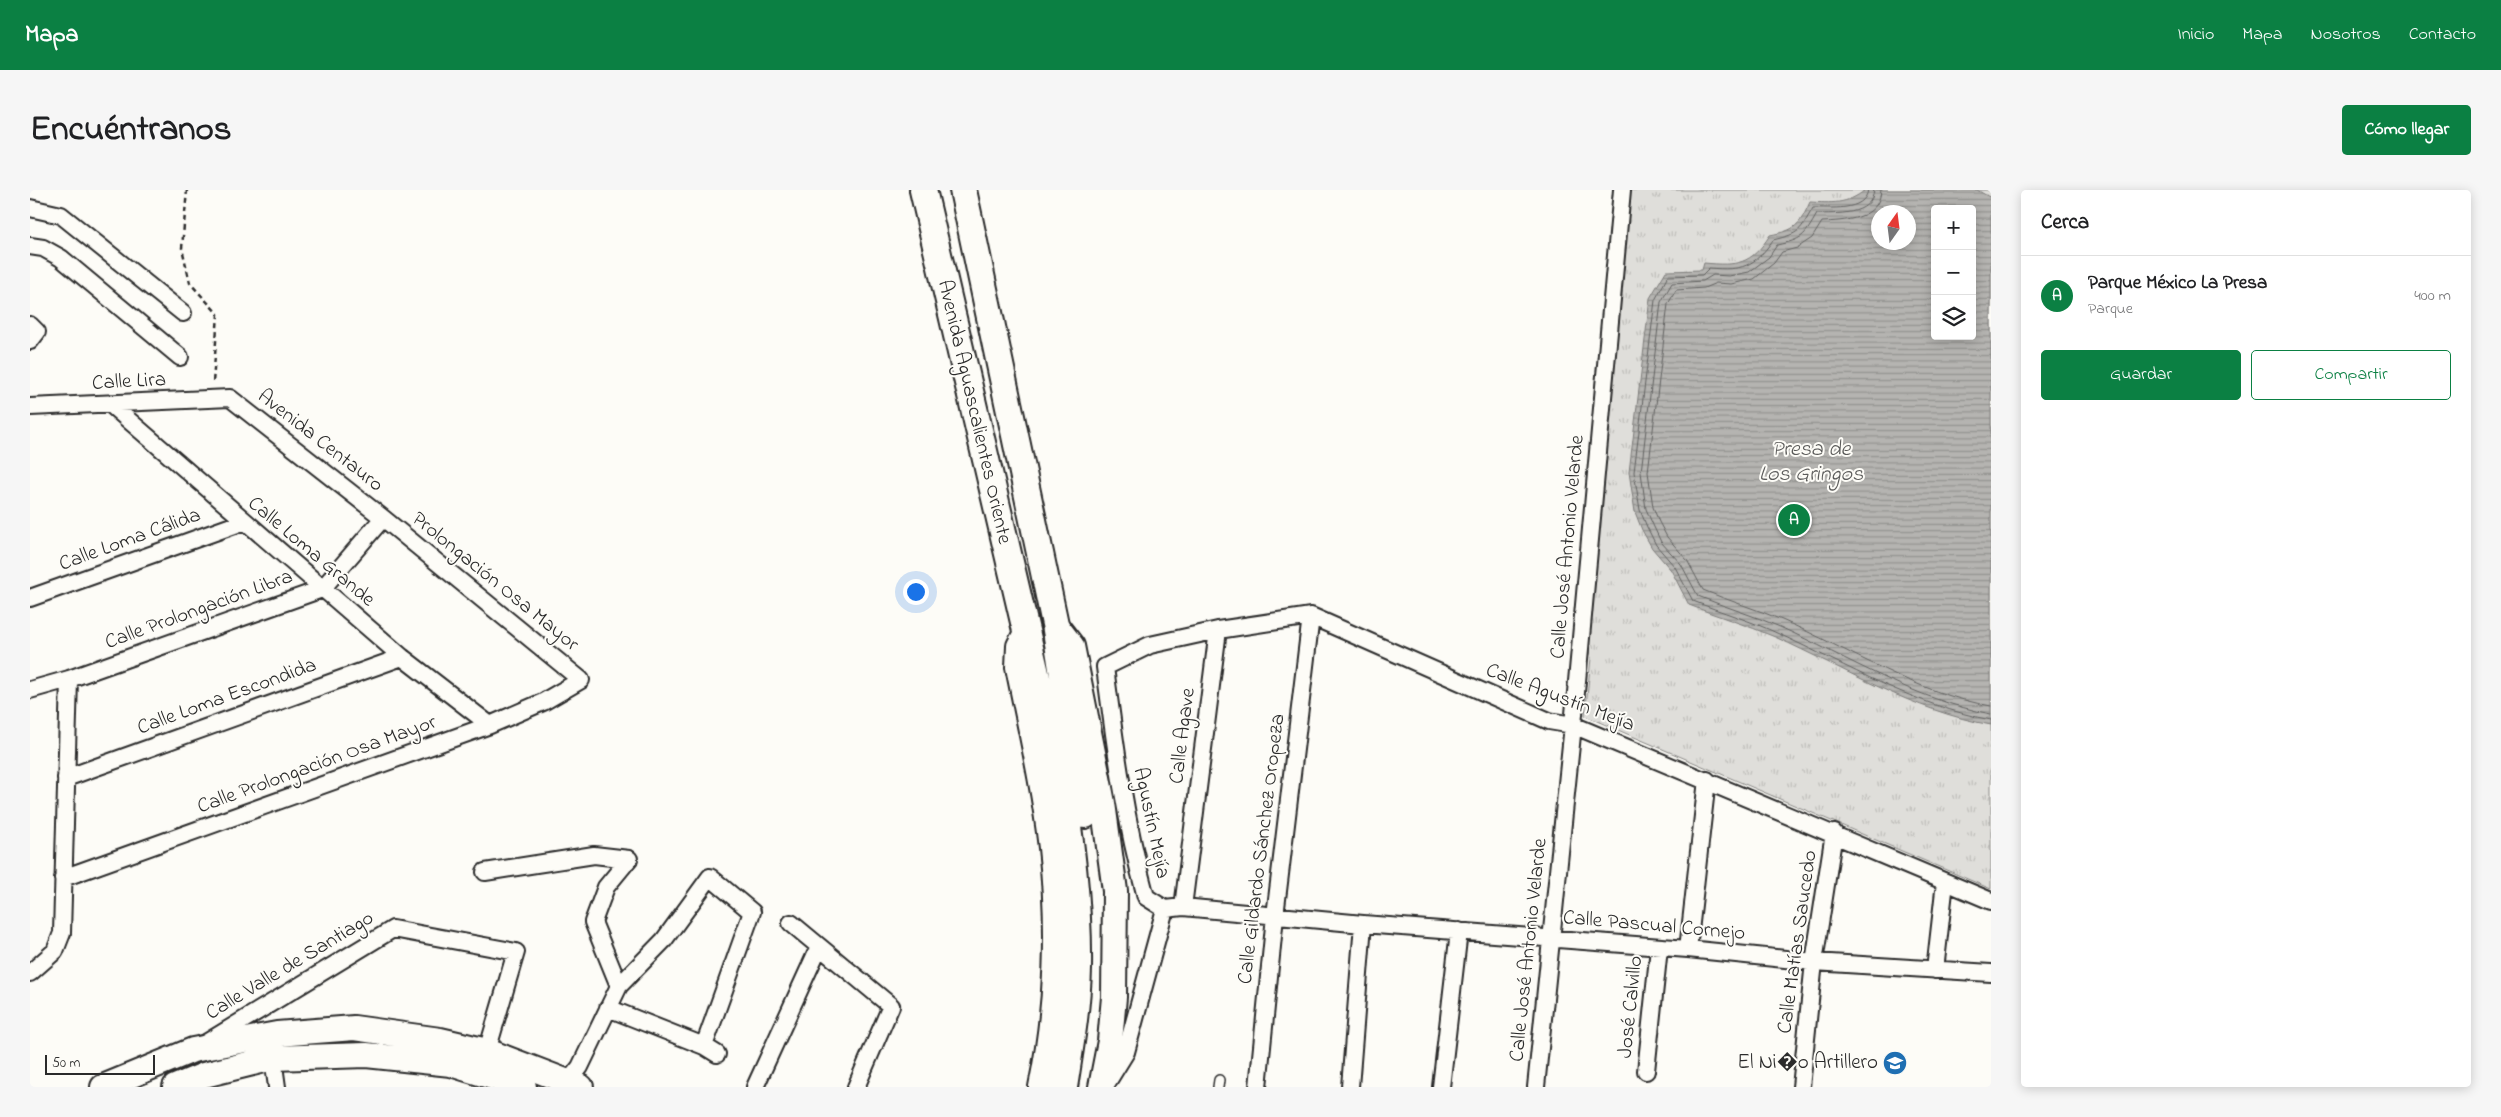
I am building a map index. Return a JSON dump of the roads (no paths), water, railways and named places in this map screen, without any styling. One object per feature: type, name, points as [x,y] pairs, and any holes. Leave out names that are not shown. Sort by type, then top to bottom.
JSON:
[{"type":"main road","name":"Avenida Aguascalientes Oriente","points":[[923,190],[1060,772],[1073,851],[1077,910],[1078,971],[1064,1087]]},
{"type":"main road","name":"Avenida Aguascalientes Oriente","points":[[963,190],[1054,624],[1091,849],[1095,913],[1095,972],[1088,1044],[1081,1087]]},
{"type":"main road","name":"Avenida Aguascalientes Oriente","points":[[1054,624],[1072,646],[1103,803],[1115,891],[1114,997],[1103,1087]]},
{"type":"main road","points":[[1026,633],[1019,646],[1018,668],[1045,803],[1055,891],[1055,957],[1052,1002],[1047,1057],[1041,1087]]},
{"type":"main road","points":[[103,1087],[193,1050],[277,1034],[354,1028],[440,1040],[487,1051],[571,1085]]},
{"type":"main road","points":[[175,1087],[204,1075],[273,1058],[366,1055],[451,1064],[524,1087]]},
{"type":"street","name":"Calle José Antonio Velarde","points":[[1536,1087],[1573,725],[1622,190]]},
{"type":"street","points":[[30,208],[62,215],[183,312]]},
{"type":"street","points":[[30,246],[42,248],[61,258],[180,356]]},
{"type":"street","points":[[30,325],[37,332],[30,341]]},
{"type":"street","name":"Calle Lira","points":[[30,407],[230,398]]},
{"type":"street","name":"Avenida Centauro","points":[[230,398],[383,518]]},
{"type":"street","name":"Calle Loma Grande","points":[[110,404],[322,589],[490,726]]},
{"type":"street","name":"Calle Prolongación Libra","points":[[30,690],[70,679],[322,589],[383,518]]},
{"type":"street","name":"Prolongación Osa Mayor","points":[[383,518],[580,680]]},
{"type":"street","name":"Calle Loma Cálida","points":[[30,598],[243,522]]},
{"type":"street","points":[[1218,630],[1311,616]]},
{"type":"street","name":"Calle Agustín Mejía","points":[[1311,616],[1549,721],[1573,725],[1834,833],[1991,901]]},
{"type":"street","name":"Calle Gildardo Sánchez Oropeza","points":[[1258,1087],[1275,916],[1311,616]]},
{"type":"street","name":"Agustín Mejía","points":[[1103,1087],[1126,1052],[1165,909],[1146,897],[1135,859],[1119,783],[1105,667],[1150,645],[1218,630]]},
{"type":"street","name":"Calle Agave","points":[[1183,907],[1218,630]]},
{"type":"street","name":"Calle Loma Escondida","points":[[66,778],[402,656]]},
{"type":"street","points":[[30,973],[55,951],[62,933],[70,679]]},
{"type":"street","name":"Calle Prolongación Osa Mayor","points":[[63,878],[490,726],[543,702],[580,680]]},
{"type":"street","points":[[1688,949],[1707,780]]},
{"type":"street","name":"Calle Matías Saucedo","points":[[1801,1087],[1814,962],[1834,833]]},
{"type":"street","points":[[485,872],[594,855],[630,859],[606,887],[593,922],[619,986]]},
{"type":"street","points":[[571,1085],[608,1008],[619,986],[664,940],[710,877],[752,912],[710,1050],[608,1008]]},
{"type":"street","points":[[1935,970],[1946,882]]},
{"type":"street","name":"Calle Pascual Cornejo","points":[[1165,909],[1183,907],[1363,924],[1688,949],[1814,962],[1991,973]]},
{"type":"street","points":[[791,923],[891,1006],[856,1087]]},
{"type":"street","points":[[1350,1087],[1363,924]]},
{"type":"street","name":"Calle Valle de Santiago","points":[[193,1050],[393,929],[516,952],[487,1051]]},
{"type":"street","points":[[1442,1087],[1458,931]]},
{"type":"street","points":[[755,1087],[819,946]]},
{"type":"street","name":"José Calvillo","points":[[1646,1071],[1659,948]]},
{"type":"street","points":[[273,1058],[277,1087]]},
{"type":"water","name":"Presa de Los Gringos","points":[[1865,190],[1977,190],[1991,198],[1991,725],[1962,719],[1934,710],[1880,688],[1754,628],[1689,605],[1671,570],[1652,548],[1635,512],[1629,472],[1650,298],[1666,271],[1702,270],[1704,263],[1726,264],[1742,261],[1756,252],[1770,235],[1796,226],[1803,217],[1810,202],[1839,202],[1852,198]]},
{"type":"place","name":"Parque México La Presa","points":[[1794,520]]},
{"type":"place","name":"El Ni�o Artillero","points":[[1895,1063]]}]
